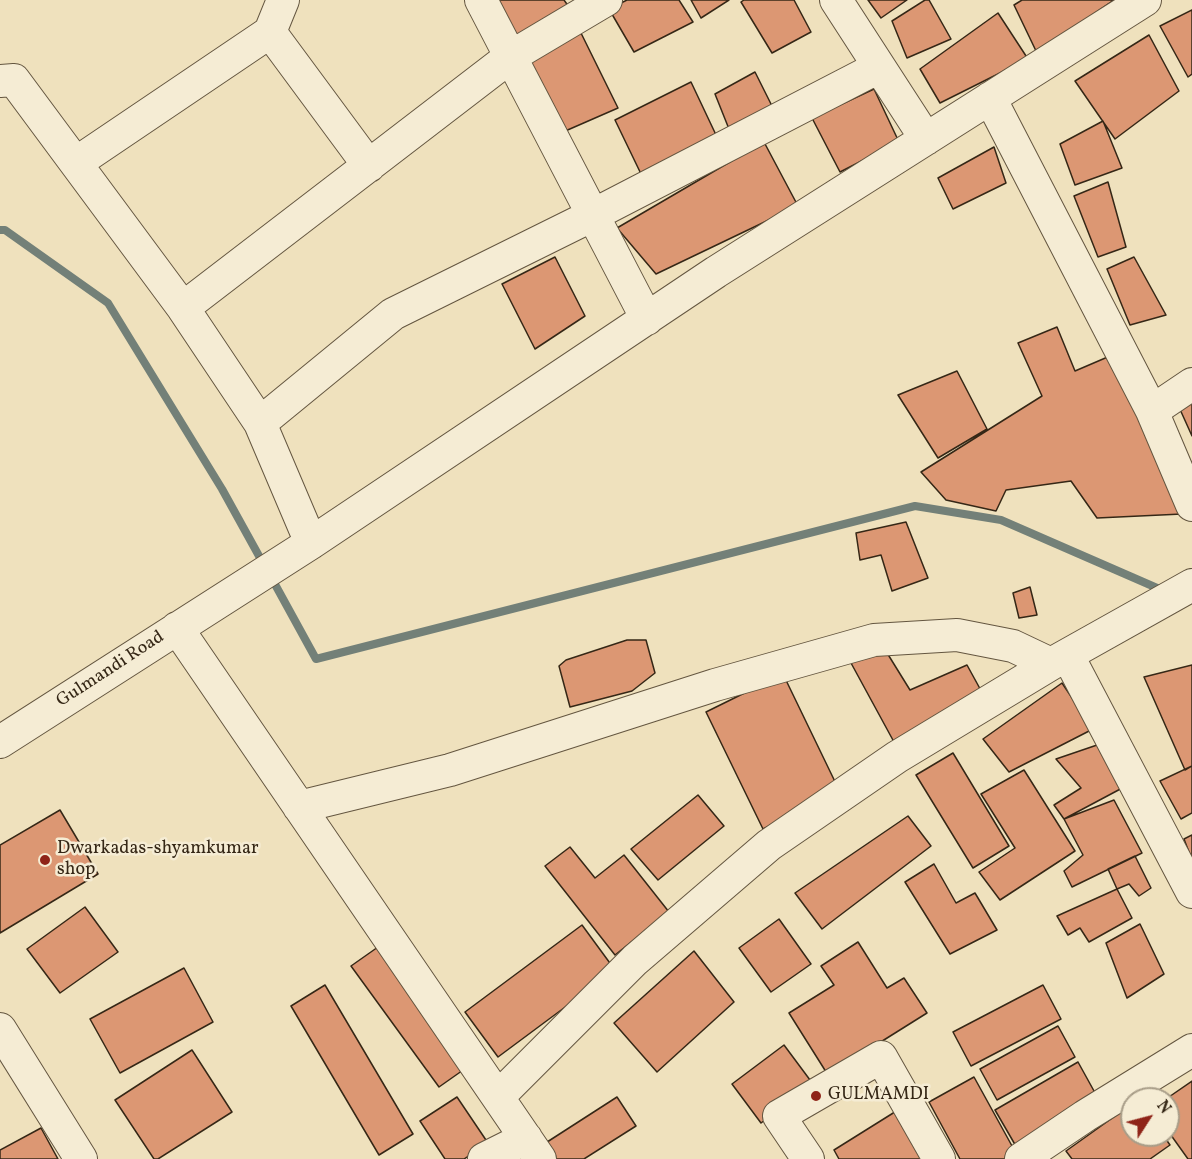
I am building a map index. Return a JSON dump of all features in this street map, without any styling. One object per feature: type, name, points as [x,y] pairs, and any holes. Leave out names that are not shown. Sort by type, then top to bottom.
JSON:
[{"type":"street","points":[[76,163],[270,32],[283,0]]},
{"type":"street","points":[[481,0],[647,319]]},
{"type":"street","points":[[183,309],[510,57],[606,0]]},
{"type":"street","points":[[836,0],[926,139]]},
{"type":"street","name":"Gulmandi Road","points":[[0,742],[300,550],[647,319],[1145,0]]},
{"type":"street","points":[[270,32],[369,166]]},
{"type":"street","points":[[260,423],[393,314],[593,215],[879,67]]},
{"type":"street","points":[[0,81],[14,80],[183,309],[260,423],[300,550]]},
{"type":"street","points":[[990,98],[1152,411],[1192,505]]},
{"type":"street","points":[[1152,411],[1192,384]]},
{"type":"street","points":[[498,1097],[635,960],[769,845],[897,757],[1192,585]]},
{"type":"street","points":[[177,628],[533,1149],[484,1159]]},
{"type":"street","points":[[300,807],[450,770],[715,685],[874,640],[957,635],[1013,646],[1060,660],[1192,892]]},
{"type":"street","points":[[0,1029],[81,1159]]},
{"type":"street","points":[[1021,1159],[1085,1116],[1192,1050]]},
{"type":"street","points":[[808,1159],[778,1116],[881,1056],[939,1159]]},
{"type":"building","points":[[494,0],[564,0],[569,7],[518,43]]},
{"type":"building","points":[[627,0],[679,0],[693,22],[634,52],[609,9]]},
{"type":"building","points":[[691,0],[729,0],[701,18]]},
{"type":"building","points":[[744,0],[794,0],[811,32],[772,53],[741,2]]},
{"type":"building","points":[[868,0],[907,0],[881,18]]},
{"type":"building","points":[[925,0],[929,0],[951,39],[907,58],[892,21]]},
{"type":"building","points":[[1022,0],[1114,0],[1037,53],[1014,5]]},
{"type":"building","points":[[1192,10],[1192,74],[1188,77],[1160,26]]},
{"type":"building","points":[[998,13],[1028,59],[940,103],[920,69]]},
{"type":"building","points":[[579,29],[618,108],[563,132],[530,61]]},
{"type":"building","points":[[1149,35],[1179,91],[1115,139],[1075,81]]},
{"type":"building","points":[[755,72],[773,108],[729,129],[715,94]]},
{"type":"building","points":[[691,82],[717,137],[642,176],[615,120]]},
{"type":"building","points":[[874,89],[899,142],[840,172],[812,118]]},
{"type":"building","points":[[1103,121],[1122,168],[1075,185],[1060,144]]},
{"type":"building","points":[[764,142],[798,206],[656,274],[617,228]]},
{"type":"building","points":[[994,147],[1006,183],[953,209],[938,178]]},
{"type":"building","points":[[1108,182],[1126,247],[1098,257],[1074,196]]},
{"type":"building","points":[[555,257],[585,316],[535,349],[502,284]]},
{"type":"building","points":[[1134,257],[1166,315],[1130,325],[1107,269]]},
{"type":"building","points":[[1057,327],[1075,371],[1117,353],[1182,514],[1097,518],[1071,481],[1006,490],[996,511],[946,500],[921,472],[1042,396],[1018,343]]},
{"type":"building","points":[[957,371],[987,429],[938,458],[898,395]]},
{"type":"building","points":[[1192,388],[1192,436],[1174,396]]},
{"type":"building","points":[[906,522],[928,578],[892,591],[881,555],[860,560],[856,533]]},
{"type":"building","points":[[1030,587],[1037,615],[1019,618],[1013,593]]},
{"type":"building","points":[[627,640],[646,640],[655,673],[632,691],[570,707],[559,666],[566,660]]},
{"type":"building","points":[[884,648],[910,690],[967,665],[984,696],[894,742],[851,663]]},
{"type":"building","points":[[1192,665],[1192,766],[1185,770],[1144,677]]},
{"type":"building","points":[[783,674],[840,792],[763,829],[706,712]]},
{"type":"building","points":[[1062,683],[1093,729],[1009,772],[983,739]]},
{"type":"building","points":[[1100,744],[1126,786],[1064,819],[1054,805],[1081,788],[1056,759]]},
{"type":"building","points":[[953,753],[1009,846],[973,868],[916,775]]},
{"type":"building","points":[[1192,766],[1192,813],[1181,819],[1160,781]]},
{"type":"building","points":[[1024,770],[1075,851],[1000,900],[979,872],[1015,848],[981,794]]},
{"type":"building","points":[[698,795],[724,826],[658,880],[631,849]]},
{"type":"building","points":[[1114,800],[1142,853],[1072,887],[1064,871],[1083,855],[1064,819]]},
{"type":"building","name":"Dwarkadas-shyamkumar shop","points":[[60,810],[98,874],[0,933],[0,845]]},
{"type":"building","points":[[908,816],[931,846],[822,929],[795,893]]},
{"type":"building","points":[[1192,835],[1192,860],[1184,839]]},
{"type":"building","points":[[570,847],[595,878],[624,855],[669,912],[615,955],[545,866]]},
{"type":"building","points":[[1135,856],[1151,888],[1139,896],[1129,884],[1117,889],[1108,869]]},
{"type":"building","points":[[934,864],[956,903],[975,893],[997,930],[950,954],[905,882]]},
{"type":"building","points":[[1117,889],[1132,918],[1089,942],[1080,928],[1068,935],[1057,916]]},
{"type":"building","points":[[85,907],[118,952],[60,993],[27,949]]},
{"type":"building","points":[[779,919],[811,964],[771,992],[739,948]]},
{"type":"building","points":[[1140,924],[1164,974],[1127,998],[1106,943]]},
{"type":"building","points":[[582,925],[615,970],[498,1057],[465,1012]]},
{"type":"building","points":[[858,942],[887,988],[904,978],[927,1013],[828,1075],[789,1013],[834,985],[821,966]]},
{"type":"building","points":[[378,947],[466,1068],[439,1087],[351,966]]},
{"type":"building","points":[[694,951],[734,1002],[657,1072],[614,1023]]},
{"type":"building","points":[[184,968],[213,1022],[120,1073],[90,1019]]},
{"type":"building","points":[[325,985],[413,1134],[379,1155],[291,1006]]},
{"type":"building","points":[[1043,985],[1061,1019],[971,1066],[953,1032]]},
{"type":"building","points":[[1058,1026],[1075,1057],[997,1100],[980,1069]]},
{"type":"building","points":[[784,1045],[813,1084],[761,1123],[732,1084]]},
{"type":"building","points":[[192,1050],[232,1112],[158,1159],[154,1159],[115,1100]]},
{"type":"building","points":[[1078,1062],[1099,1100],[1017,1148],[995,1110]]},
{"type":"building","points":[[974,1077],[1017,1155],[1009,1159],[960,1159],[929,1102]]},
{"type":"building","points":[[1192,1081],[1192,1159],[1188,1159],[1179,1147],[1180,1089]]},
{"type":"building","points":[[457,1097],[488,1143],[464,1159],[445,1159],[420,1121]]},
{"type":"building","points":[[617,1097],[636,1126],[584,1159],[553,1159],[544,1144]]},
{"type":"building","points":[[898,1110],[928,1159],[839,1159],[834,1150]]},
{"type":"building","points":[[1120,1113],[1120,1147],[1167,1147],[1150,1159],[1072,1159],[1066,1151]]},
{"type":"building","points":[[41,1128],[58,1159],[0,1159],[0,1150]]},
{"type":"waterway","points":[[0,230],[5,230],[108,303],[222,489],[264,565]]},
{"type":"waterway","points":[[271,577],[316,659],[915,506],[1001,520],[1164,591]]},
{"type":"place","name":"Dwarkadas-shyamkumar shop","points":[[45,860]]},
{"type":"place","name":"GULMAMDI","points":[[816,1096]]}]
